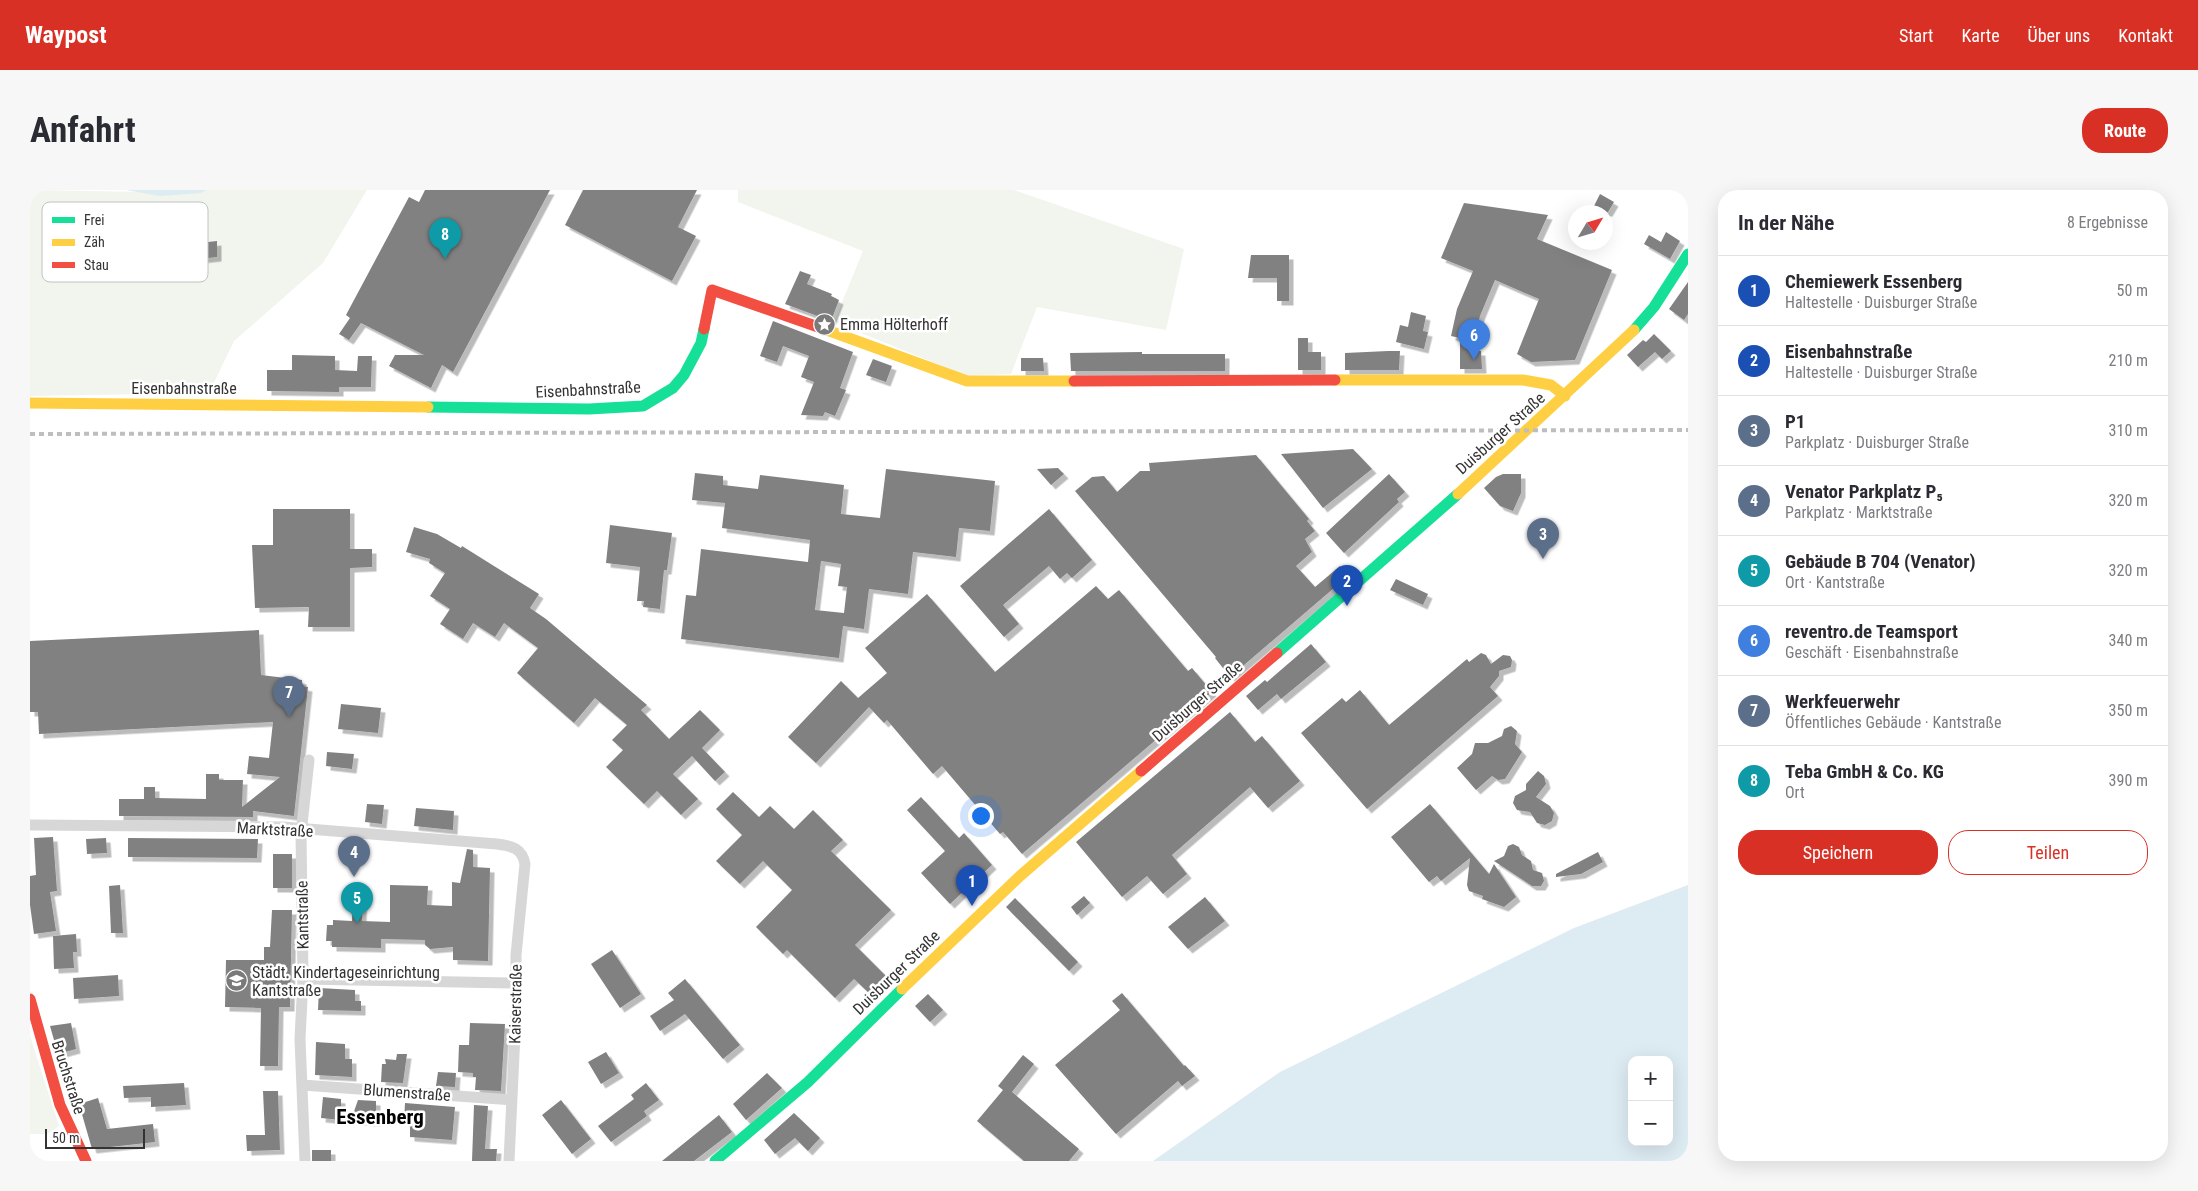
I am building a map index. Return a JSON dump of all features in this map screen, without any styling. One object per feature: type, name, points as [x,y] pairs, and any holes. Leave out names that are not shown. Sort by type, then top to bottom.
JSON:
[{"type":"street","name":"Duisburger Straße","points":[[715,1161],[808,1082],[852,1036],[1020,876],[1386,558],[1565,396],[1629,336],[1654,307],[1688,254]]},
{"type":"street","name":"Eisenbahnstraße","points":[[30,403],[588,409],[643,406],[673,388],[684,375],[701,343],[712,290],[967,381],[1523,380],[1551,385],[1565,396]]},
{"type":"street","name":"Kantstraße","points":[[304,1161],[300,1039],[303,979],[302,829],[309,760]]},
{"type":"street","name":"Marktstraße","points":[[30,825],[282,827],[497,844],[518,850]]},
{"type":"street","name":"Kaiserstraße","points":[[508,1161],[516,1012],[515,983],[518,926],[525,864],[524,856],[518,850]]},
{"type":"street","points":[[303,979],[515,983]]},
{"type":"street","name":"Bruchstraße","points":[[30,999],[60,1104],[86,1161]]},
{"type":"street","name":"Blumenstraße","points":[[302,1085],[512,1100]]},
{"type":"shaded area","points":[[30,190],[201,193],[207,190],[367,190],[323,263],[234,341],[209,393],[30,396]]},
{"type":"shaded area","points":[[126,190],[207,190],[201,193],[160,196]]},
{"type":"shaded area","points":[[738,190],[1014,190],[1184,249],[1166,330],[1037,307],[1011,374],[967,376],[834,322],[863,251],[738,202]]},
{"type":"shaded area","points":[[1688,885],[1688,1161],[1153,1161],[1280,1072],[1574,928]]},
{"type":"shaded area","points":[[30,1036],[59,1126],[48,1134],[30,1134]]},
{"type":"building","points":[[425,190],[550,190],[453,372],[442,365],[431,388],[389,366],[395,355],[424,355],[361,323],[349,340],[339,334],[350,318],[346,315],[409,197],[419,202]]},
{"type":"building","points":[[583,190],[697,190],[678,227],[696,236],[672,281],[565,225]]},
{"type":"building","points":[[1600,194],[1614,202],[1612,205],[1594,205]]},
{"type":"building","points":[[1464,203],[1548,215],[1537,239],[1612,270],[1575,360],[1531,362],[1517,354],[1539,299],[1495,280],[1480,316],[1472,351],[1481,351],[1482,369],[1460,369],[1460,338],[1451,336],[1457,309],[1473,271],[1441,258]]},
{"type":"building","points":[[1666,232],[1680,241],[1670,259],[1644,244],[1649,235],[1661,242]]},
{"type":"building","points":[[217,241],[217,257],[208,258],[208,242]]},
{"type":"building","points":[[1251,255],[1289,255],[1289,301],[1277,301],[1277,278],[1248,278]]},
{"type":"building","points":[[800,271],[811,275],[807,284],[832,294],[831,296],[839,300],[831,321],[785,304]]},
{"type":"building","points":[[1688,282],[1688,314],[1684,320],[1669,309]]},
{"type":"building","points":[[1411,312],[1426,316],[1423,331],[1428,332],[1424,349],[1396,342],[1400,325],[1408,327]]},
{"type":"building","points":[[773,321],[853,352],[840,388],[846,390],[835,416],[825,412],[823,416],[801,415],[814,382],[801,377],[809,356],[783,346],[777,362],[760,356]]},
{"type":"building","points":[[1654,334],[1671,351],[1662,359],[1655,352],[1638,367],[1627,355],[1643,340],[1646,342]]},
{"type":"building","points":[[1298,338],[1308,338],[1308,352],[1321,352],[1321,370],[1298,370]]},
{"type":"building","points":[[1400,351],[1399,370],[1345,370],[1345,353]]},
{"type":"building","points":[[1142,352],[1142,354],[1225,354],[1225,371],[1071,371],[1070,353]]},
{"type":"building","points":[[292,355],[335,356],[335,370],[357,371],[358,356],[372,356],[371,387],[339,387],[339,392],[267,391],[267,370],[292,370]]},
{"type":"building","points":[[1021,358],[1043,358],[1044,371],[1021,371]]},
{"type":"building","points":[[873,359],[892,366],[886,382],[866,375]]},
{"type":"building","points":[[1353,449],[1372,469],[1323,508],[1281,454]]},
{"type":"building","points":[[1256,455],[1309,519],[1307,521],[1315,531],[1305,539],[1312,552],[1296,566],[1315,587],[1340,566],[1348,576],[1230,677],[1216,657],[1075,491],[1092,477],[1104,476],[1117,492],[1140,471],[1150,471],[1149,463]]},
{"type":"building","points":[[1058,468],[1064,474],[1051,485],[1037,469]]},
{"type":"building","points":[[886,469],[995,481],[990,531],[959,528],[956,557],[913,552],[908,594],[869,589],[864,629],[843,626],[839,658],[681,639],[686,595],[696,596],[701,549],[808,562],[810,540],[722,528],[725,503],[692,500],[695,473],[723,476],[723,485],[758,489],[760,475],[844,485],[841,514],[880,518]],"holes":[[[821,561],[841,564],[838,586],[847,587],[844,613],[815,610]]]},
{"type":"building","points":[[1389,474],[1405,492],[1397,499],[1399,502],[1344,553],[1326,533]]},
{"type":"building","points":[[1503,474],[1521,474],[1521,493],[1513,511],[1500,506],[1484,488],[1496,477]]},
{"type":"building","points":[[273,509],[350,509],[350,549],[372,549],[372,567],[350,568],[350,627],[308,627],[309,607],[255,608],[252,545],[273,545]]},
{"type":"building","points":[[1049,509],[1092,560],[1072,578],[1067,573],[1060,579],[1049,566],[1003,605],[1019,624],[1004,637],[960,586]]},
{"type":"building","points":[[610,525],[672,533],[667,570],[664,570],[660,609],[643,607],[644,601],[637,601],[640,567],[606,563]]},
{"type":"building","points":[[414,527],[437,534],[461,548],[462,546],[539,594],[530,608],[546,619],[647,705],[641,710],[669,739],[700,710],[720,730],[702,748],[725,772],[715,781],[692,756],[673,774],[698,799],[681,815],[657,791],[644,804],[606,767],[623,750],[612,740],[627,725],[595,698],[574,723],[517,673],[538,648],[504,623],[495,637],[473,623],[463,639],[440,624],[450,609],[430,596],[445,573],[429,563],[430,559],[406,552]]},
{"type":"building","points":[[1396,579],[1428,594],[1423,605],[1390,590]]},
{"type":"building","points":[[1096,586],[1108,599],[1119,590],[1188,671],[1192,668],[1212,692],[1022,854],[1003,832],[1000,834],[942,766],[933,774],[887,720],[884,723],[869,707],[816,763],[788,737],[841,681],[858,698],[887,673],[865,648],[927,594],[995,672]]},
{"type":"building","points":[[259,630],[261,675],[302,680],[302,686],[308,687],[294,816],[253,811],[253,817],[119,816],[119,799],[144,799],[144,787],[155,787],[155,798],[206,799],[206,774],[219,774],[219,780],[243,780],[242,807],[280,777],[247,774],[249,756],[269,758],[273,722],[39,734],[38,712],[30,712],[30,641]]},
{"type":"building","points":[[1311,644],[1326,662],[1281,699],[1277,694],[1258,710],[1246,696],[1265,680],[1267,682]]},
{"type":"building","points":[[1481,653],[1486,655],[1491,664],[1503,655],[1510,656],[1512,660],[1511,667],[1499,671],[1499,676],[1490,687],[1498,696],[1367,809],[1301,733],[1342,698],[1346,702],[1360,690],[1389,725],[1467,659],[1469,662]]},
{"type":"building","points":[[341,704],[381,708],[378,733],[338,729]]},
{"type":"building","points":[[1230,712],[1255,742],[1262,736],[1300,781],[1268,808],[1250,787],[1172,855],[1187,874],[1163,894],[1147,876],[1122,897],[1076,842]]},
{"type":"building","points":[[1511,726],[1517,731],[1515,744],[1522,752],[1505,779],[1498,780],[1492,776],[1476,790],[1457,768],[1472,754],[1475,743],[1488,743],[1502,736],[1504,729]]},
{"type":"building","points":[[327,752],[354,754],[352,769],[326,766]]},
{"type":"building","points":[[1538,771],[1544,776],[1546,784],[1536,797],[1550,806],[1554,813],[1552,821],[1545,825],[1537,823],[1530,812],[1517,810],[1513,803],[1515,796],[1526,790],[1526,784]]},
{"type":"building","points":[[733,792],[759,817],[770,806],[794,829],[813,810],[843,840],[831,851],[891,910],[855,945],[886,976],[869,993],[854,979],[835,998],[787,950],[783,954],[756,927],[792,890],[763,861],[740,884],[716,861],[742,835],[716,809]]},
{"type":"building","points":[[921,797],[959,838],[964,833],[992,865],[950,904],[921,873],[945,851],[907,810]]},
{"type":"building","points":[[367,804],[384,805],[382,824],[365,822]]},
{"type":"building","points":[[1430,804],[1489,874],[1494,864],[1516,897],[1504,907],[1482,899],[1483,896],[1469,891],[1467,885],[1470,858],[1441,881],[1437,876],[1429,882],[1391,837]]},
{"type":"building","points":[[416,808],[454,811],[453,830],[414,826]]},
{"type":"building","points":[[53,837],[57,891],[50,892],[56,931],[34,934],[30,905],[30,876],[36,875],[34,838]]},
{"type":"building","points":[[106,838],[107,853],[87,854],[86,839]]},
{"type":"building","points":[[128,838],[258,839],[257,858],[128,857]]},
{"type":"building","points":[[1513,844],[1519,847],[1522,855],[1531,861],[1533,870],[1542,873],[1544,881],[1541,886],[1532,886],[1494,861],[1504,856],[1508,846]]},
{"type":"building","points":[[467,849],[473,850],[473,867],[490,868],[488,961],[453,960],[453,947],[430,949],[425,945],[425,940],[381,939],[381,948],[332,947],[332,941],[326,941],[327,925],[333,925],[333,920],[352,921],[353,887],[363,887],[362,921],[390,922],[390,885],[428,886],[427,905],[452,906],[452,882],[460,883]]},
{"type":"building","points":[[1598,852],[1603,862],[1581,874],[1556,877],[1556,874]]},
{"type":"building","points":[[273,854],[292,854],[292,888],[273,888]]},
{"type":"building","points":[[120,885],[123,933],[111,933],[109,886]]},
{"type":"building","points":[[1084,896],[1090,903],[1077,915],[1071,907]]},
{"type":"building","points":[[1205,897],[1225,921],[1188,949],[1168,927]]},
{"type":"building","points":[[1015,898],[1078,962],[1069,971],[1006,907]]},
{"type":"building","points":[[272,910],[292,910],[290,1007],[279,1007],[278,1066],[260,1066],[261,1008],[225,1007],[226,960],[264,960],[264,947],[270,947]]},
{"type":"building","points":[[76,934],[77,952],[73,952],[74,968],[54,969],[53,936]]},
{"type":"building","points":[[612,950],[641,994],[620,1008],[591,964]]},
{"type":"building","points":[[118,975],[119,996],[74,999],[73,978]]},
{"type":"building","points":[[685,979],[740,1045],[723,1059],[685,1014],[660,1031],[650,1016],[674,1000],[668,993]]},
{"type":"building","points":[[319,988],[355,990],[355,1001],[361,1001],[361,1011],[318,1010]]},
{"type":"building","points":[[1122,993],[1184,1066],[1195,1076],[1182,1086],[1178,1081],[1116,1134],[1055,1065],[1120,1010],[1112,1001]]},
{"type":"building","points":[[928,994],[943,1010],[930,1022],[915,1006]]},
{"type":"building","points":[[71,1023],[76,1049],[58,1054],[50,1026]]},
{"type":"building","points":[[470,1023],[505,1024],[501,1091],[475,1090],[476,1077],[473,1077],[473,1073],[458,1072],[459,1045],[469,1045]]},
{"type":"building","points":[[316,1042],[345,1044],[345,1059],[352,1059],[352,1077],[315,1075]]},
{"type":"building","points":[[606,1052],[619,1073],[601,1084],[588,1062]]},
{"type":"building","points":[[397,1054],[407,1054],[403,1083],[381,1082],[382,1064],[386,1064],[385,1059],[396,1060]]},
{"type":"building","points":[[1023,1055],[1034,1064],[1012,1092],[1079,1149],[1069,1161],[1024,1161],[977,1121],[1003,1090],[998,1086]]},
{"type":"building","points":[[438,1072],[456,1073],[455,1087],[436,1086]]},
{"type":"building","points":[[767,1073],[782,1088],[746,1120],[733,1104]]},
{"type":"building","points":[[184,1083],[186,1105],[151,1107],[151,1097],[124,1098],[123,1086]]},
{"type":"building","points":[[646,1083],[659,1100],[644,1111],[647,1116],[611,1142],[598,1126],[634,1099],[631,1095]]},
{"type":"building","points":[[263,1091],[278,1091],[280,1150],[247,1151],[246,1135],[265,1135]]},
{"type":"building","points":[[323,1097],[341,1099],[341,1120],[321,1118]]},
{"type":"building","points":[[98,1098],[107,1129],[153,1124],[155,1142],[92,1149],[79,1104]]},
{"type":"building","points":[[358,1100],[376,1101],[376,1122],[351,1120]]},
{"type":"building","points":[[561,1100],[591,1139],[572,1154],[542,1115]]},
{"type":"building","points":[[405,1103],[455,1107],[452,1140],[410,1137],[410,1123],[404,1122]]},
{"type":"building","points":[[474,1105],[488,1106],[485,1149],[497,1149],[496,1161],[472,1161]]},
{"type":"building","points":[[794,1113],[820,1138],[808,1151],[795,1138],[775,1154],[764,1140]]},
{"type":"building","points":[[719,1115],[732,1132],[694,1161],[662,1161]]},
{"type":"building","points":[[312,1150],[331,1150],[331,1161],[312,1161]]},
{"type":"railway","points":[[30,434],[1688,430]]},
{"type":"traffic: fast","points":[[1634,330],[1654,307],[1688,254]]},
{"type":"traffic: fast","points":[[428,407],[589,409],[643,406],[673,388],[684,375],[701,343],[704,329]]},
{"type":"traffic: fast","points":[[1277,653],[1458,494]]},
{"type":"traffic: fast","points":[[715,1161],[808,1082],[902,989]]},
{"type":"traffic: slow","points":[[824,329],[967,381],[1074,381]]},
{"type":"traffic: slow","points":[[1458,494],[1634,330]]},
{"type":"traffic: slow","points":[[1335,380],[1523,380],[1551,385],[1565,396]]},
{"type":"traffic: slow","points":[[30,403],[428,407]]},
{"type":"traffic: slow","points":[[902,989],[1020,876],[1141,771]]},
{"type":"traffic: jam","points":[[704,329],[712,290],[824,329]]},
{"type":"traffic: jam","points":[[1074,381],[1335,380]]},
{"type":"traffic: jam","points":[[1141,771],[1277,653]]},
{"type":"traffic: jam","points":[[30,999],[60,1105],[86,1161]]},
{"type":"place","name":"Teba GmbH & Co. KG","points":[[445,259]]},
{"type":"place","name":"Emma Hölterhoff","points":[[824,324]]},
{"type":"place","name":"reventro.de Teamsport","points":[[1474,360]]},
{"type":"place","name":"P1","points":[[1543,559]]},
{"type":"place","name":"Eisenbahnstraße","points":[[1347,606]]},
{"type":"place","name":"Werkfeuerwehr","points":[[289,717]]},
{"type":"place","name":"Venator Parkplatz P₅","points":[[354,877]]},
{"type":"place","name":"Chemiewerk Essenberg","points":[[972,906]]},
{"type":"place","name":"Gebäude B 704 (Venator)","points":[[357,923]]},
{"type":"place","name":"Städt. Kindertageseinrichtung Kantstraße","points":[[236,981]]},
{"type":"district","name":"Essenberg","points":[[380,1117]]}]
